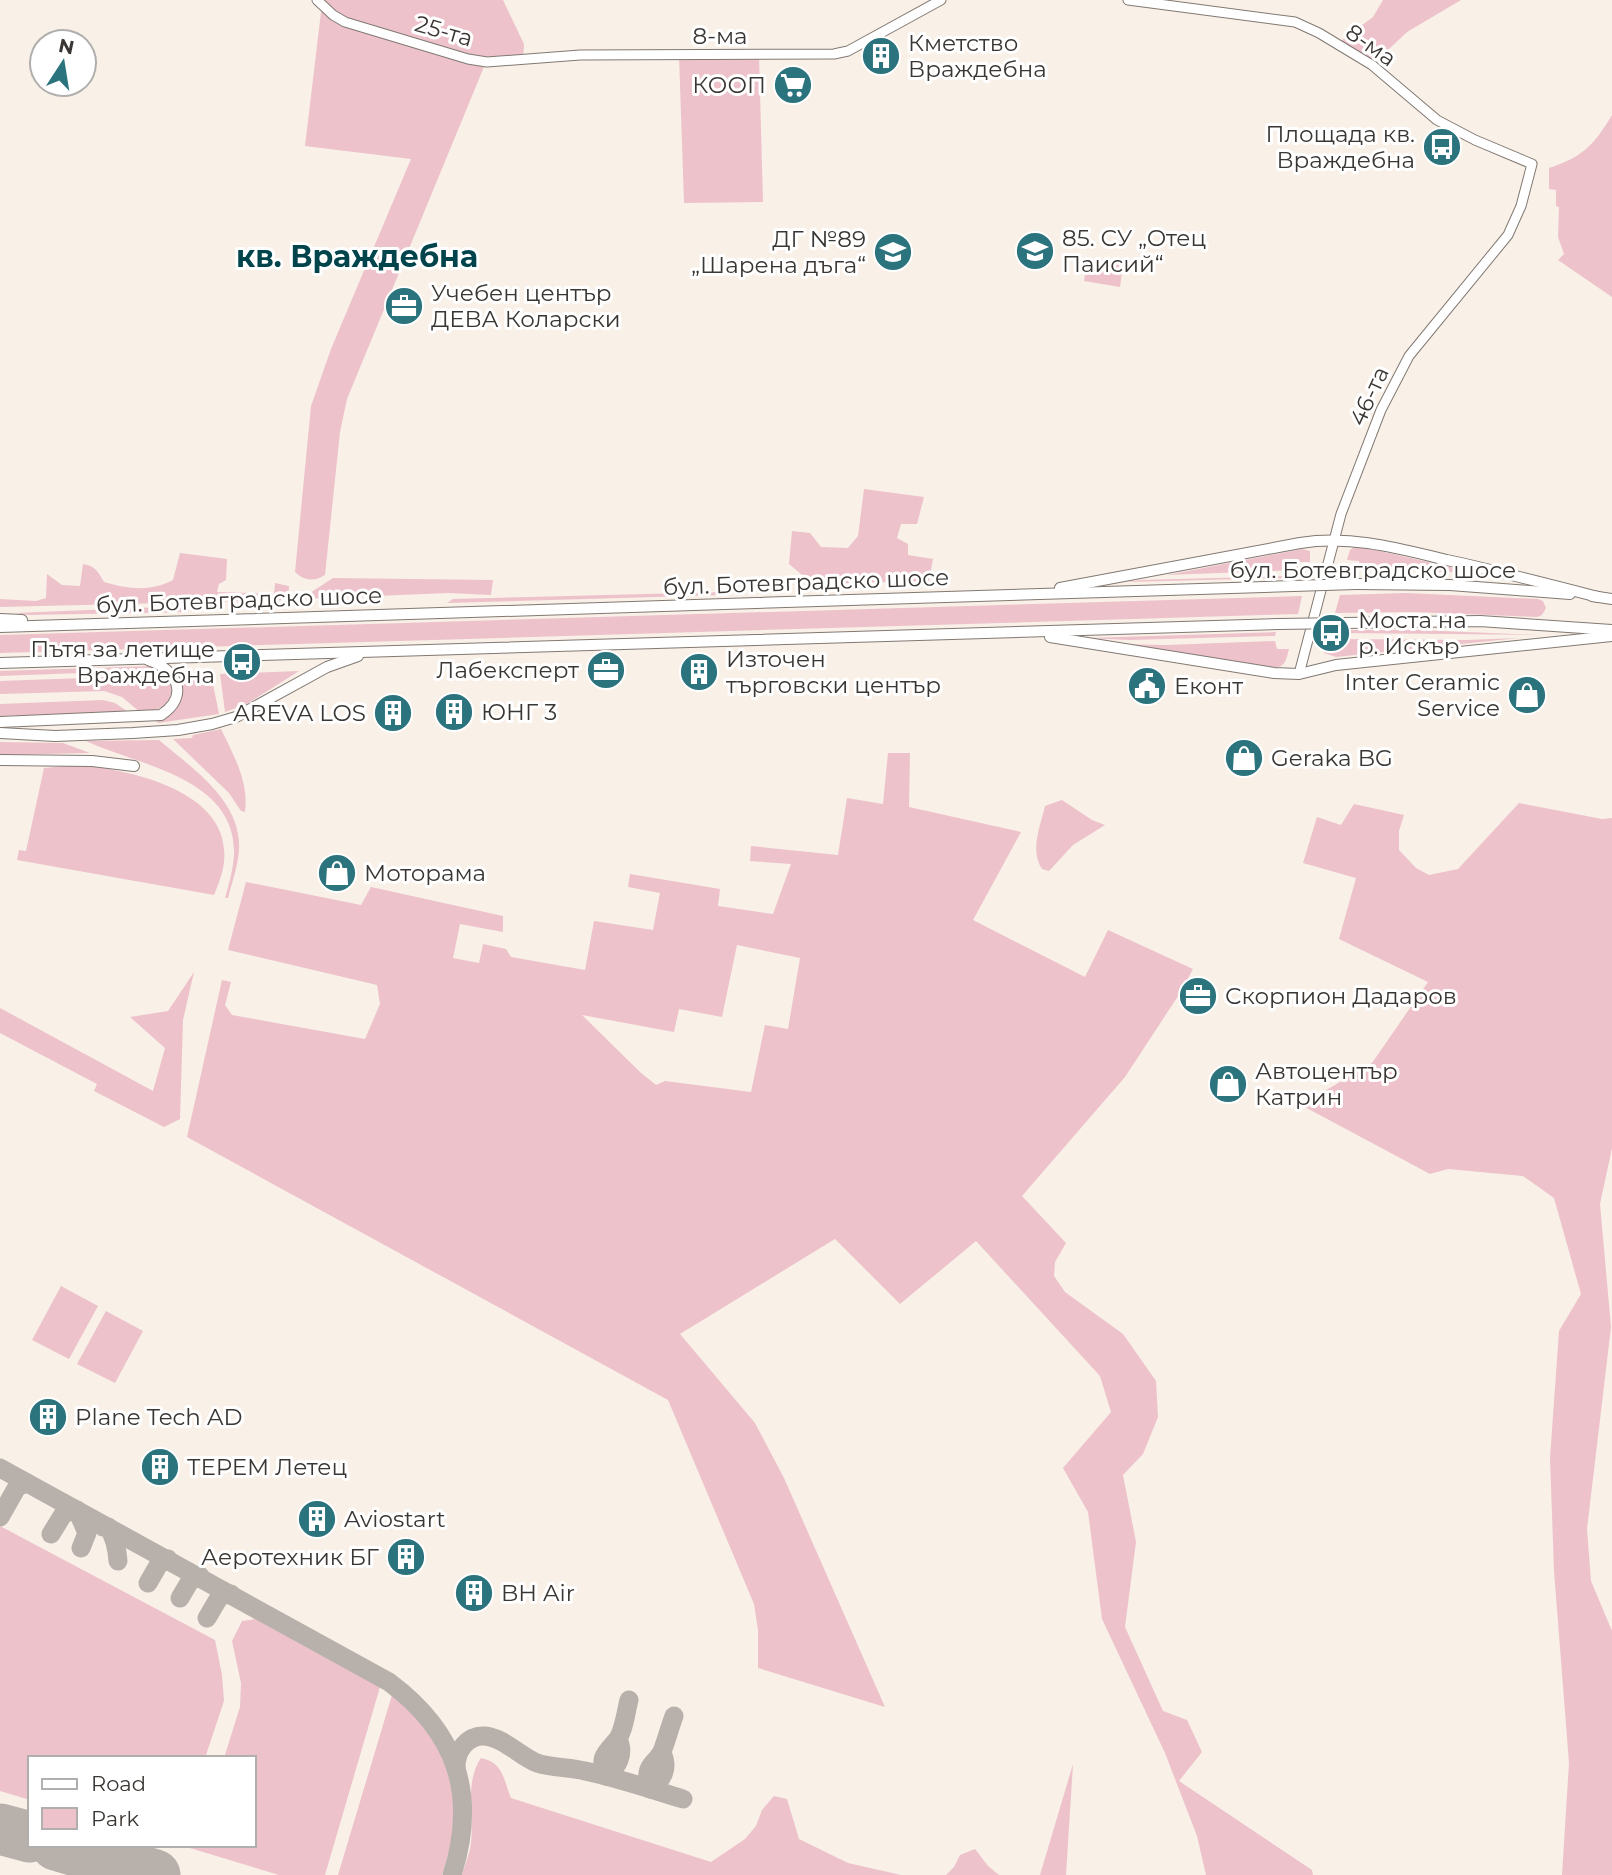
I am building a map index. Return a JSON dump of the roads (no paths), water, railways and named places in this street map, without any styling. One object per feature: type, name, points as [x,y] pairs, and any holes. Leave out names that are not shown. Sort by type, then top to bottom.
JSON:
[{"type":"main road","points":[[1031,594],[1287,545],[1335,539],[1360,541],[1435,557],[1598,597]]},
{"type":"main road","name":"бул. Ботевградско шосе","points":[[0,627],[1356,584],[1450,586],[1612,599]]},
{"type":"main road","points":[[0,619],[131,622]]},
{"type":"main road","points":[[0,663],[1279,624],[1480,621],[1612,630]]},
{"type":"main road","points":[[1025,633],[1274,673],[1299,674],[1336,665],[1612,636]]},
{"type":"main road","points":[[0,733],[55,736],[133,733],[178,730],[212,724],[236,717],[327,667],[365,653]]},
{"type":"main road","points":[[0,722],[161,715],[172,705],[176,695],[175,679],[166,667],[137,657]]},
{"type":"main road","points":[[0,760],[92,761],[134,766]]},
{"type":"street","name":"25-та","points":[[317,0],[345,22],[486,62]]},
{"type":"street","name":"8-ма","points":[[486,62],[580,55],[834,54],[848,51],[941,0]]},
{"type":"street","name":"8-ма","points":[[1128,0],[1296,22],[1320,33],[1372,65],[1437,120],[1475,140],[1532,164]]},
{"type":"street","name":"46-та","points":[[1299,674],[1341,514],[1381,410],[1409,356],[1508,236],[1521,206],[1532,164]]},
{"type":"place","name":"Кметство Враждебна","points":[[881,56]]},
{"type":"place","name":"КООП","points":[[793,85]]},
{"type":"place","name":"Площада кв. Враждебна","points":[[1442,147]]},
{"type":"place","name":"85. СУ „Отец Паисий“","points":[[1035,251]]},
{"type":"place","name":"ДГ №89 „Шарена дъга“","points":[[893,252]]},
{"type":"place","name":"Учебен център ДЕВА Коларски","points":[[404,306]]},
{"type":"place","name":"Моста на р. Искър","points":[[1331,633]]},
{"type":"place","name":"Пътя за летище Враждебна","points":[[242,662]]},
{"type":"place","name":"Лабексперт","points":[[606,670]]},
{"type":"place","name":"Източен търговски център","points":[[699,672]]},
{"type":"place","name":"Еконт","points":[[1147,686]]},
{"type":"place","name":"Inter Ceramic Service","points":[[1527,695]]},
{"type":"place","name":"ЮНГ 3","points":[[454,712]]},
{"type":"place","name":"AREVA LOS","points":[[393,713]]},
{"type":"place","name":"Geraka BG","points":[[1244,758]]},
{"type":"place","name":"Моторама","points":[[337,873]]},
{"type":"place","name":"Скорпион Дадаров","points":[[1198,996]]},
{"type":"place","name":"Автоцентър Катрин","points":[[1228,1084]]},
{"type":"place","name":"Plane Tech AD","points":[[48,1417]]},
{"type":"place","name":"ТЕРЕМ Летец","points":[[160,1467]]},
{"type":"place","name":"Aviostart","points":[[317,1519]]},
{"type":"place","name":"Аеротехник БГ","points":[[406,1557]]},
{"type":"place","name":"BH Air","points":[[474,1593]]},
{"type":"district","name":"кв. Враждебна","points":[[357,256]]}]
